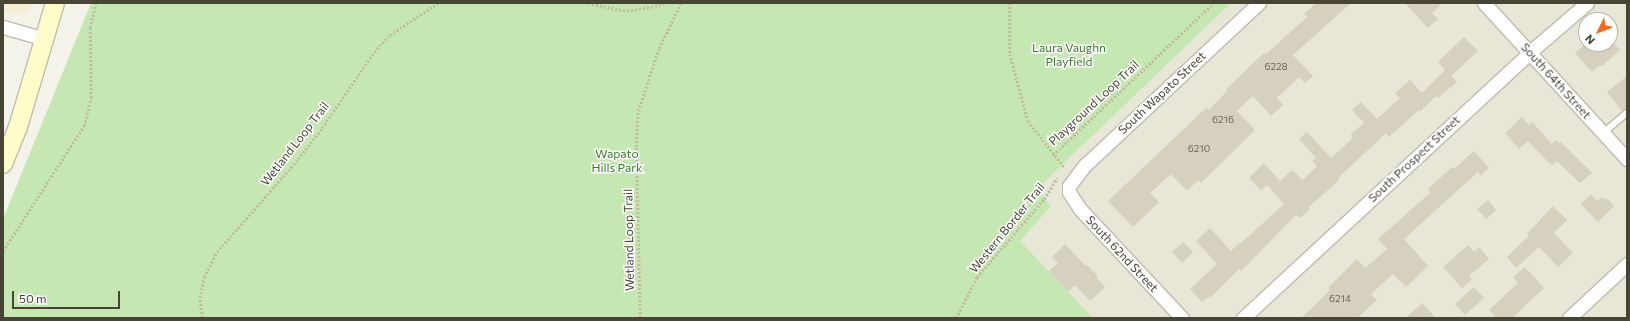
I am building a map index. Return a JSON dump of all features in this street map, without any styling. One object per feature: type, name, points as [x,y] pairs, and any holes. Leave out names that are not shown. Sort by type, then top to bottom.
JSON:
[{"type":"main road","points":[[3,164],[18,127],[56,3]]},
{"type":"street","name":"South Wapato Street","points":[[1069,186],[1072,179],[1085,165],[1259,3]]},
{"type":"street","name":"South 64th Street","points":[[1484,3],[1627,159]]},
{"type":"street","name":"South Prospect Street","points":[[1243,318],[1530,52],[1587,3]]},
{"type":"street","points":[[3,27],[45,39]]},
{"type":"street","name":"South 62nd Street","points":[[1069,186],[1069,192],[1080,209],[1182,318]]},
{"type":"street","points":[[1569,318],[1627,264]]},
{"type":"lane","points":[[1603,133],[1627,113]]},
{"type":"path","points":[[3,251],[84,126],[91,98],[90,28],[96,3]]},
{"type":"path","name":"Wetland Loop Trail","points":[[202,318],[200,298],[204,277],[217,252],[298,159],[374,52],[390,36],[438,3]]},
{"type":"path","points":[[588,3],[627,11],[656,6],[664,3]]},
{"type":"path","name":"Wetland Loop Trail","points":[[640,318],[636,146],[638,112],[659,48],[681,3]]},
{"type":"path","name":"Playground Loop Trail","points":[[1010,3],[1010,54],[1028,121],[1053,155],[1214,3]]},
{"type":"path","points":[[1053,155],[1066,167],[1062,172]]},
{"type":"path","name":"Western Border Trail","points":[[956,318],[977,277],[1044,200],[1058,176]]},
{"type":"shaded area","points":[[3,3],[32,3],[28,13],[19,15],[3,10]]},
{"type":"shaded area","points":[[1231,3],[1627,3],[1627,318],[1091,318],[1092,317],[1019,241],[1051,206],[1037,189]]},
{"type":"green space","name":"Wapato Hills Park","points":[[91,3],[1231,3],[1037,189],[1051,206],[1020,241],[1092,317],[1091,318],[3,318],[3,219]]},
{"type":"building","points":[[1316,3],[1351,3],[1293,55],[1313,76],[1305,83],[1299,77],[1277,98],[1283,105],[1271,116],[1253,96],[1237,111],[1255,130],[1201,183],[1198,180],[1187,191],[1171,174],[1150,193],[1159,202],[1133,227],[1108,201],[1206,108],[1209,110],[1227,91],[1226,89],[1264,53],[1266,54],[1307,17],[1304,14]]},
{"type":"building","points":[[1405,3],[1443,3],[1432,13],[1438,19],[1428,28]]},
{"type":"building","points":[[1464,37],[1478,51],[1451,76],[1457,82],[1438,98],[1436,96],[1420,112],[1419,110],[1389,137],[1386,133],[1338,178],[1339,180],[1309,207],[1310,209],[1300,218],[1296,215],[1241,271],[1239,269],[1210,298],[1209,296],[1202,302],[1190,289],[1217,264],[1196,241],[1210,228],[1231,251],[1284,204],[1267,185],[1261,190],[1249,178],[1264,163],[1280,181],[1292,170],[1303,180],[1317,166],[1312,161],[1316,158],[1299,139],[1307,132],[1331,158],[1352,139],[1351,134],[1364,123],[1352,110],[1361,102],[1377,119],[1400,98],[1395,93],[1410,80],[1422,93],[1445,70],[1438,62]]},
{"type":"building","points":[[1578,50],[1578,52],[1618,52],[1602,66],[1600,65],[1592,72],[1575,53]]},
{"type":"building","points":[[1627,76],[1627,109],[1622,111],[1607,92]]},
{"type":"building","points":[[1522,117],[1529,125],[1532,122],[1552,144],[1556,140],[1559,143],[1561,142],[1592,173],[1580,183],[1557,161],[1552,165],[1548,162],[1528,141],[1519,149],[1505,133]]},
{"type":"building","points":[[1474,151],[1489,168],[1480,176],[1478,172],[1404,239],[1428,266],[1406,287],[1393,274],[1371,294],[1377,300],[1357,318],[1301,318],[1330,290],[1328,288],[1357,259],[1365,268],[1387,249],[1378,239],[1431,192],[1428,189],[1452,167],[1454,169]]},
{"type":"building","points":[[1591,194],[1597,201],[1602,197],[1605,200],[1607,198],[1614,206],[1598,222],[1581,204]]},
{"type":"building","points":[[1488,200],[1496,210],[1486,219],[1477,209]]},
{"type":"building","points":[[1553,206],[1567,220],[1554,233],[1573,253],[1558,267],[1539,247],[1516,268],[1507,257],[1529,236],[1527,234]]},
{"type":"building","points":[[1183,242],[1193,252],[1182,263],[1172,252]]},
{"type":"building","points":[[1065,244],[1098,276],[1096,277],[1105,287],[1090,301],[1075,285],[1068,292],[1049,271],[1058,263],[1052,257]]},
{"type":"building","points":[[1468,245],[1474,252],[1479,247],[1489,259],[1469,276],[1472,280],[1462,288],[1443,267]]},
{"type":"building","points":[[1525,267],[1544,288],[1512,318],[1496,318],[1489,310],[1518,283],[1513,277]]},
{"type":"building","points":[[1474,287],[1484,298],[1465,315],[1455,304]]},
{"type":"building","points":[[1422,303],[1436,318],[1406,318]]},
{"type":"park label","name":"Laura Vaughn Playfield","points":[[1069,55]]}]
